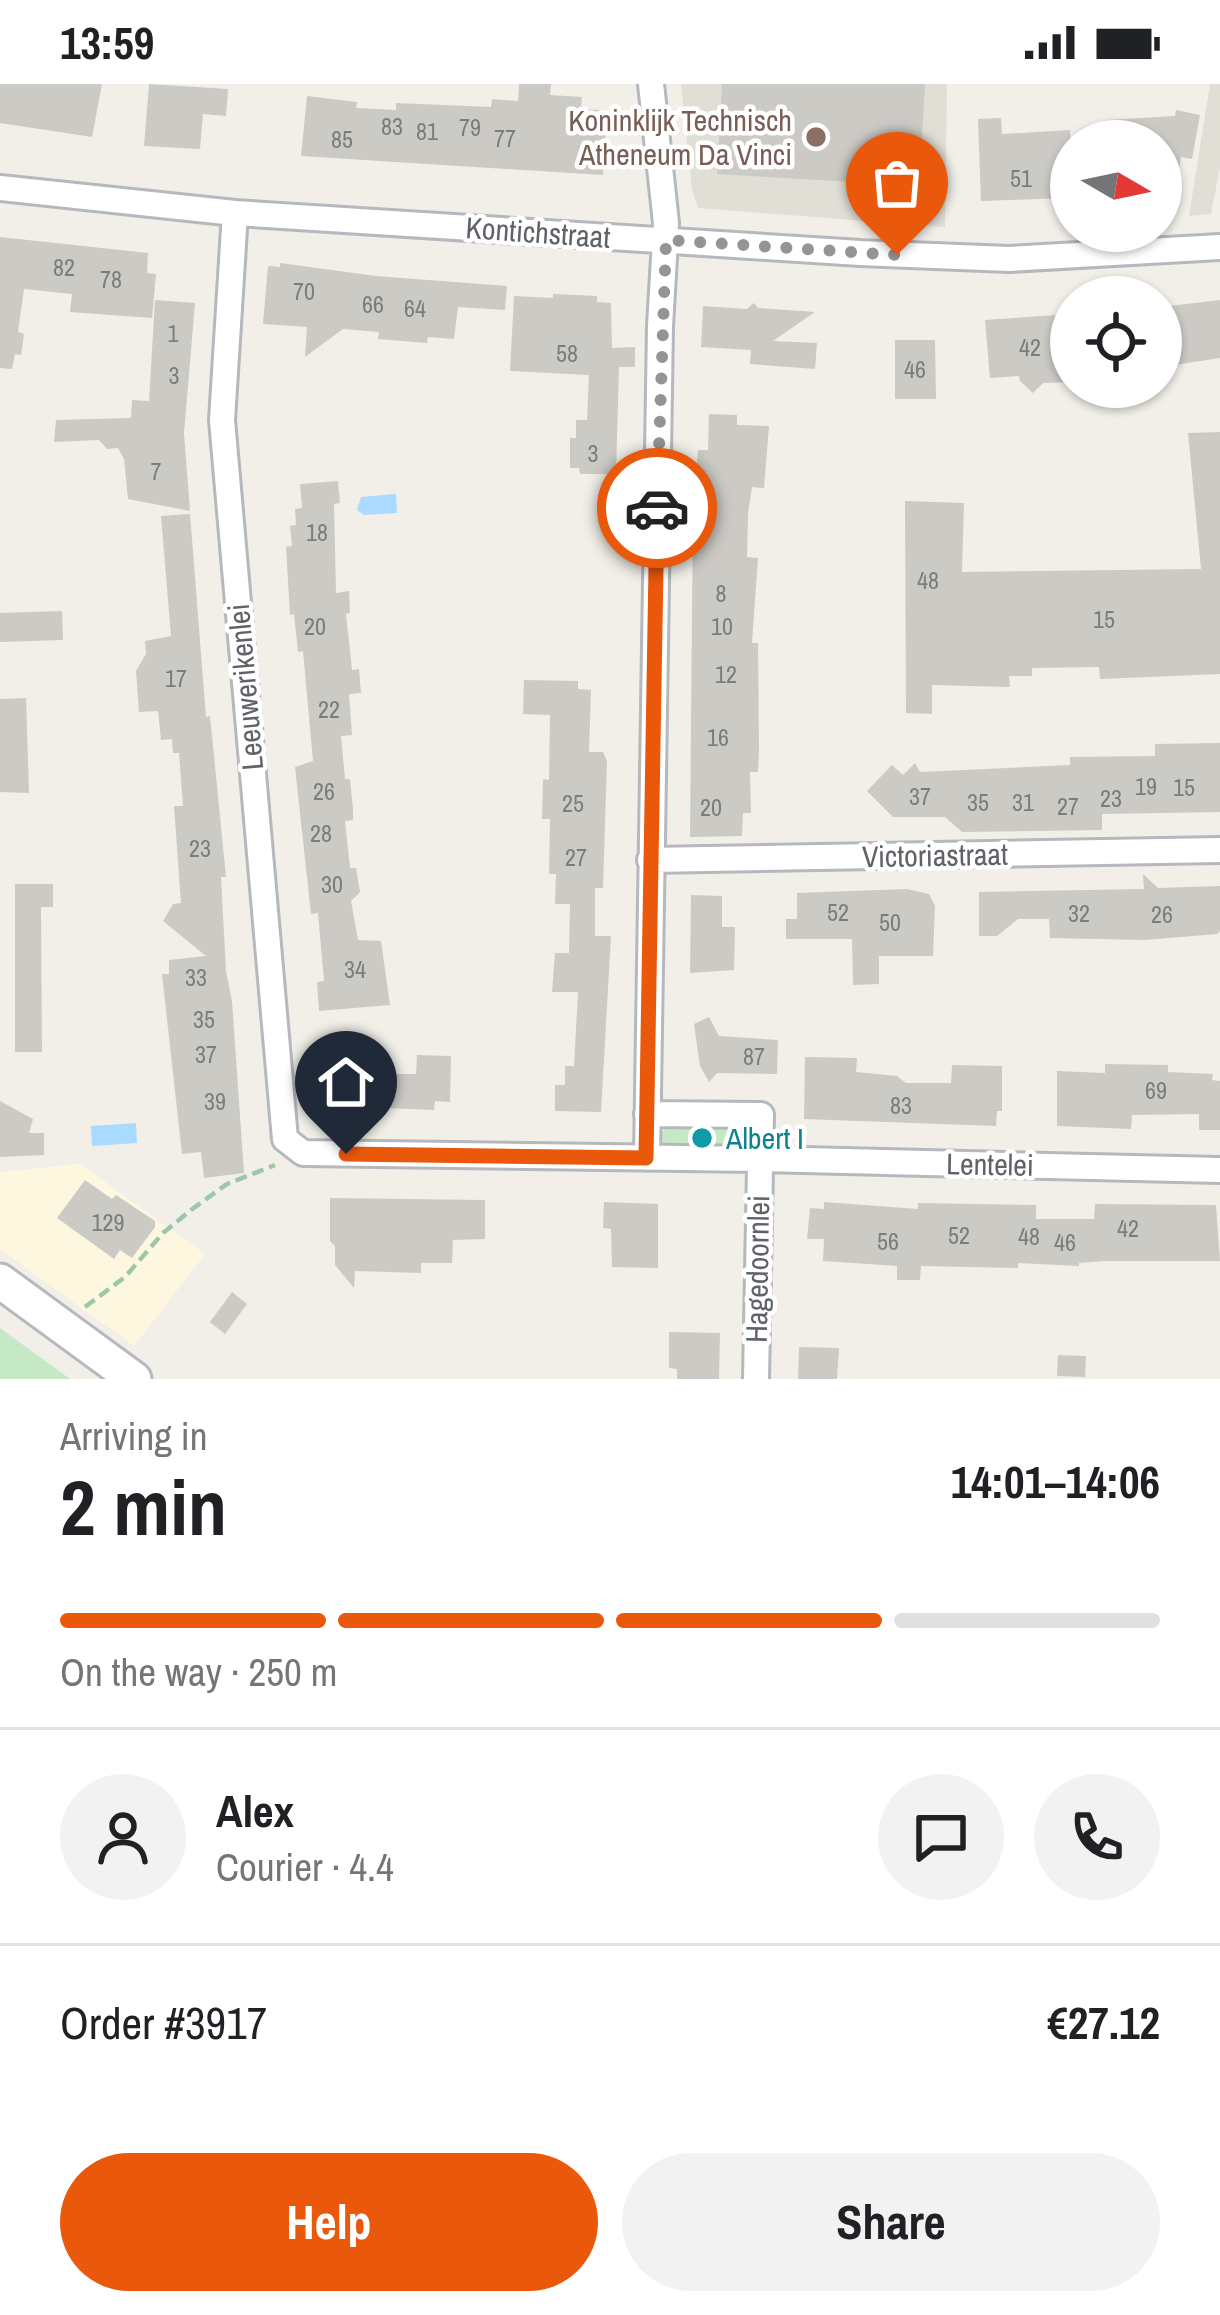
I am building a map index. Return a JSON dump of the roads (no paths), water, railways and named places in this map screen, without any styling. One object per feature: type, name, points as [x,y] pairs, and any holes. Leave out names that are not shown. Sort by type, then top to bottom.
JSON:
[{"type":"main road","points":[[0,1281],[134,1379]]},
{"type":"street","points":[[646,1158],[660,350],[666,240],[651,84]]},
{"type":"street","name":"Kontichstraat","points":[[0,188],[235,213],[1010,259],[1220,247]]},
{"type":"street","name":"Leeuwerikenlei","points":[[235,213],[221,420],[285,1139],[302,1153]]},
{"type":"street","name":"Victoriastraat","points":[[650,860],[1220,850]]},
{"type":"street","points":[[647,1114],[761,1115],[759,1159]]},
{"type":"street","name":"Lentelei","points":[[302,1153],[1220,1170]]},
{"type":"street","name":"Hagedoornlei","points":[[756,1379],[759,1159]]},
{"type":"water","points":[[396,494],[397,513],[364,515],[357,510],[361,497]]},
{"type":"water","points":[[136,1123],[137,1143],[92,1146],[91,1126]]},
{"type":"place","name":"Koninklijk Technisch Atheneum Da Vinci","points":[[816,137]]},
{"type":"place","name":"Albert I","points":[[702,1138]]}]
